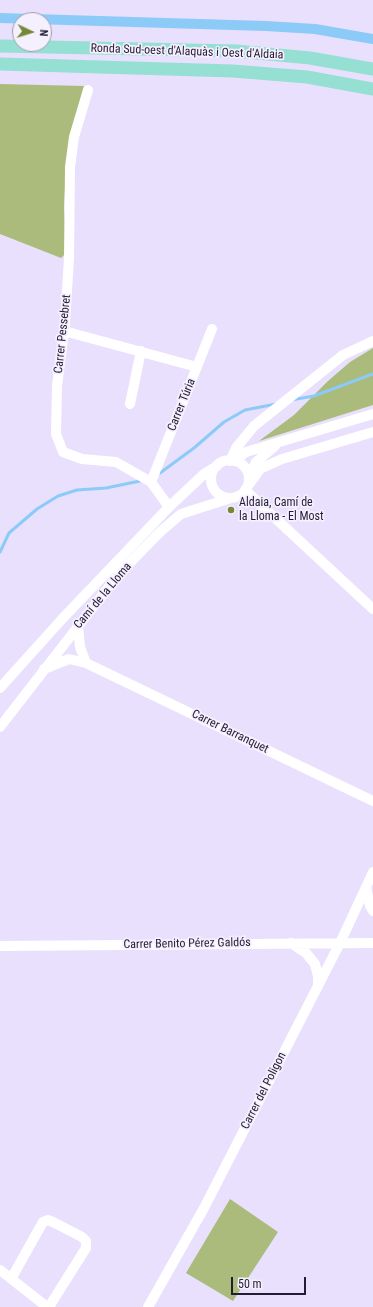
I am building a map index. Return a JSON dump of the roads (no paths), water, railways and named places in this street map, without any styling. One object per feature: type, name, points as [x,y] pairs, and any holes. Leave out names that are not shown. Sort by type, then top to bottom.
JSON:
[{"type":"main road","name":"Ronda Sud-oest d'Alaquàs i Oest d'Aldaia","points":[[0,46],[236,51],[310,58],[373,69]]},
{"type":"main road","name":"Ronda Sud-oest d'Alaquàs i Oest d'Aldaia","points":[[0,64],[232,70],[307,77],[373,89]]},
{"type":"street","name":"Carrer Pessebret","points":[[88,90],[74,137],[70,167],[69,258],[64,331],[57,386],[56,434],[63,452],[82,459],[116,462],[152,482],[169,507]]},
{"type":"street","name":"Carrer Túria","points":[[152,482],[212,329]]},
{"type":"street","points":[[64,331],[197,367]]},
{"type":"street","points":[[232,461],[236,448],[254,426],[343,355],[373,341]]},
{"type":"street","points":[[130,404],[141,352]]},
{"type":"street","points":[[373,414],[278,444],[246,452],[232,461],[217,466],[212,476],[213,487],[220,495],[242,490],[260,468],[282,459],[373,432]]},
{"type":"street","points":[[242,490],[256,462],[278,444]]},
{"type":"street","points":[[232,461],[246,469],[242,490]]},
{"type":"street","name":"Camí de la Lloma","points":[[0,688],[63,618],[169,507],[204,474],[217,466]]},
{"type":"street","points":[[242,490],[373,609]]},
{"type":"street","name":"Camí de la Lloma","points":[[0,727],[118,575],[160,532],[181,514],[242,490]]},
{"type":"street","points":[[78,626],[80,647],[86,663]]},
{"type":"street","name":"Carrer Barranquet","points":[[44,669],[69,659],[86,663],[373,801]]},
{"type":"street","name":"Carrer del Poligon","points":[[148,1307],[204,1208],[340,943],[373,872]]},
{"type":"street","points":[[366,888],[373,911]]},
{"type":"street","points":[[291,943],[306,953],[315,964],[318,976],[318,986]]},
{"type":"street","name":"Carrer Benito Pérez Galdós","points":[[0,946],[373,943]]},
{"type":"street","points":[[0,1270],[11,1279],[48,1307],[86,1248],[86,1241],[82,1237],[53,1222],[48,1220],[43,1222],[11,1279]]},
{"type":"waterway","points":[[0,18],[266,26],[315,29],[373,39]]},
{"type":"waterway","points":[[291,400],[314,396],[373,374]]},
{"type":"waterway","points":[[160,473],[194,448],[224,422],[245,410],[276,404]]},
{"type":"waterway","points":[[0,552],[9,533],[37,509],[58,496],[77,490],[106,488],[140,481]]},
{"type":"place","name":"Aldaia, Camí de la Lloma - El Most","points":[[231,510]]}]
